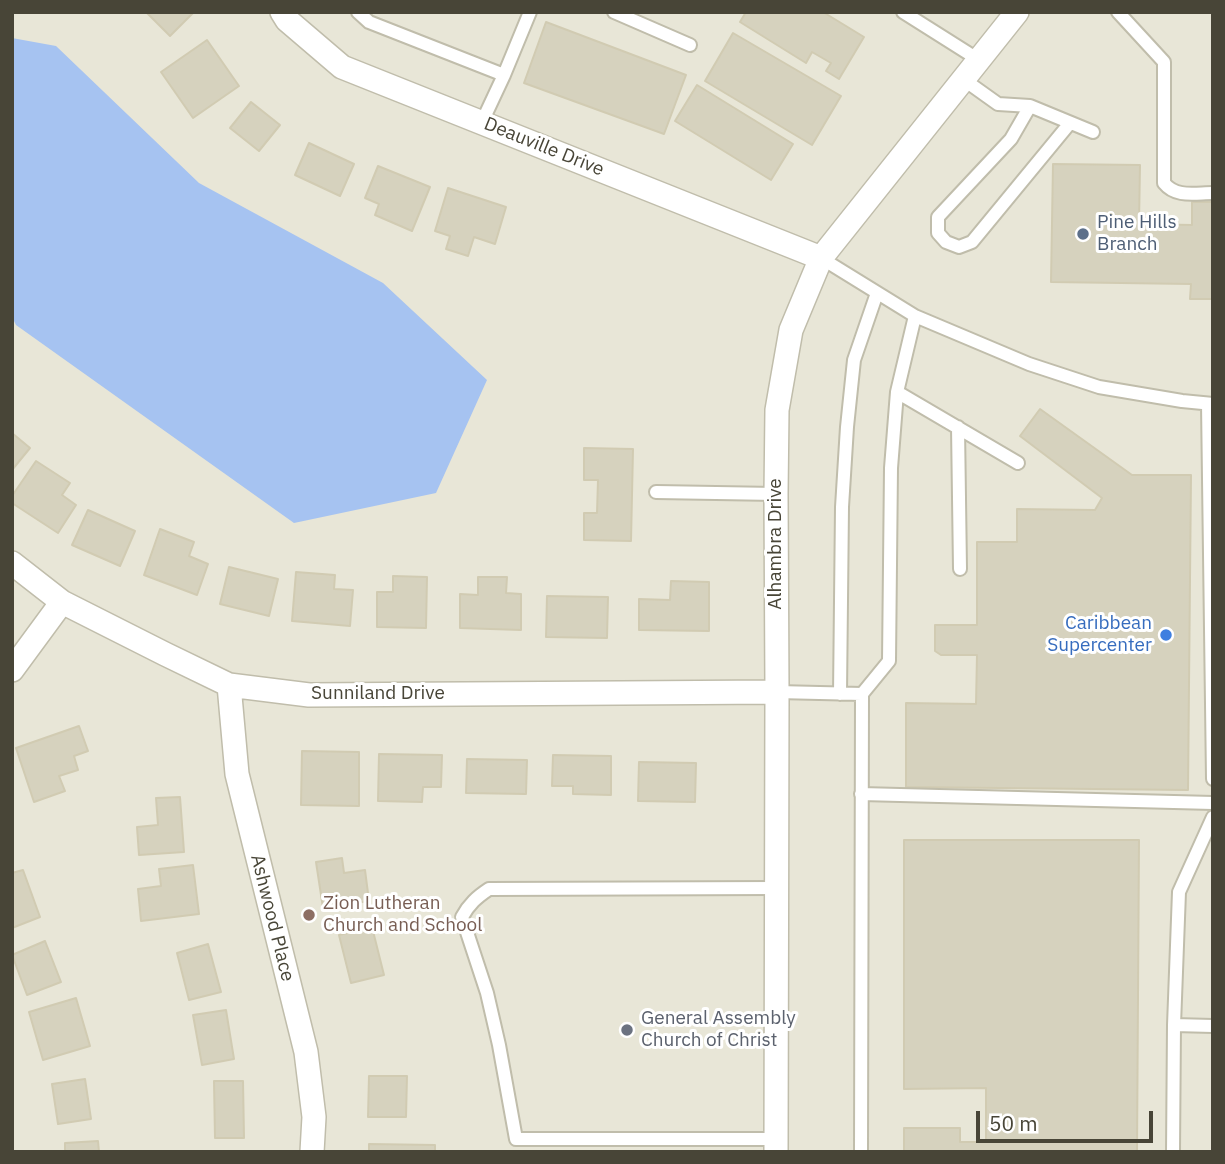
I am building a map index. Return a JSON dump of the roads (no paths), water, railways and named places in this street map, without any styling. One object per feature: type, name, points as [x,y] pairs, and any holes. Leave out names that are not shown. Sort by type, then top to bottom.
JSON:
[{"type":"street","name":"Deauville Drive","points":[[282,12],[287,20],[342,66],[821,258]]},
{"type":"street","name":"Alhambra Drive","points":[[776,1145],[776,494],[778,410],[791,330],[821,258],[1017,12]]},
{"type":"street","name":"Sunniland Drive","points":[[12,564],[62,602],[229,685],[309,695],[777,692]]},
{"type":"street","points":[[12,670],[62,602]]},
{"type":"street","name":"Ashwood Place","points":[[229,685],[237,774],[306,1052],[314,1117],[312,1152]]},
{"type":"lane","points":[[358,12],[369,22],[505,75]]},
{"type":"lane","points":[[482,122],[505,75],[530,12]]},
{"type":"lane","points":[[614,12],[690,45]]},
{"type":"lane","points":[[903,12],[979,60]]},
{"type":"lane","points":[[1118,12],[1164,62],[1164,183],[1176,193],[1213,193]]},
{"type":"lane","points":[[963,79],[998,104],[1030,106],[1093,132]]},
{"type":"lane","points":[[1030,106],[1011,139],[937,217],[938,233],[946,242],[959,247],[972,242],[1070,123]]},
{"type":"lane","points":[[821,258],[915,316],[1029,364],[1100,387],[1210,404],[1213,779]]},
{"type":"lane","points":[[840,694],[842,506],[847,427],[854,360],[877,293]]},
{"type":"lane","points":[[861,1152],[862,694],[889,661],[891,468],[897,392],[915,316]]},
{"type":"lane","points":[[897,392],[1018,463]]},
{"type":"lane","points":[[958,427],[960,569]]},
{"type":"lane","points":[[656,492],[776,494]]},
{"type":"lane","points":[[777,692],[862,694]]},
{"type":"lane","points":[[861,794],[1213,803]]},
{"type":"lane","points":[[1173,1152],[1179,892],[1213,817]]},
{"type":"lane","points":[[776,1145],[516,1139],[487,993],[462,917],[468,906],[489,889],[777,888]]},
{"type":"lane","points":[[1174,1025],[1213,1026]]},
{"type":"water","points":[[12,38],[56,46],[199,183],[383,283],[487,380],[436,493],[294,523],[16,325],[12,317]]},
{"type":"place","name":"Pine Hills Branch","points":[[1083,234]]},
{"type":"place","name":"Caribbean Supercenter","points":[[1166,635]]},
{"type":"place","name":"Zion Lutheran Church and School","points":[[309,915]]},
{"type":"place","name":"General Assembly Church of Christ","points":[[627,1030]]}]
